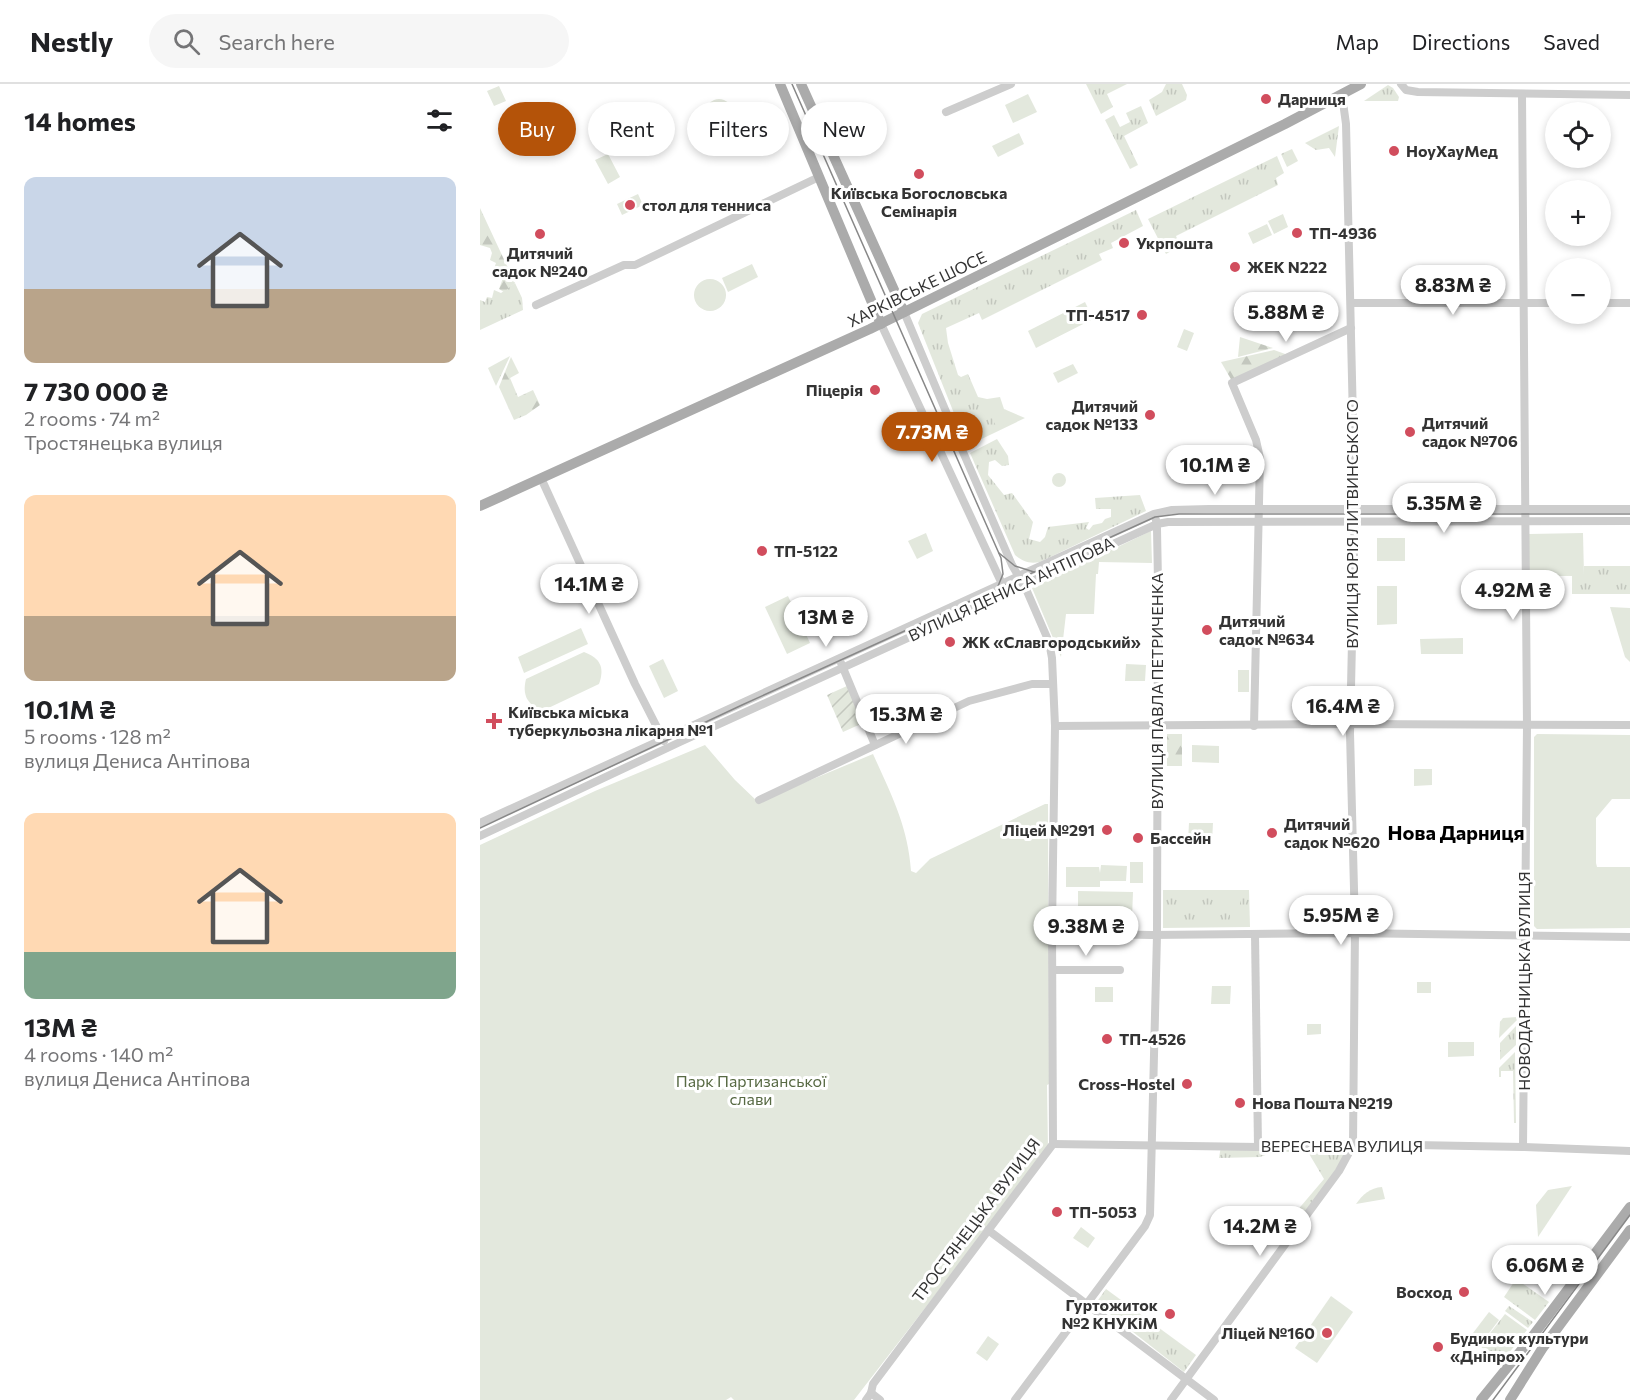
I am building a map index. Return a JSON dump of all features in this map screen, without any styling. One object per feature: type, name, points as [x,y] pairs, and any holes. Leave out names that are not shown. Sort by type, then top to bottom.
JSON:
[{"type":"main road","points":[[780,84],[881,324]]},
{"type":"main road","name":"ТРОСТЯНЕЦЬКА ВУЛИЦЯ","points":[[801,84],[904,312]]},
{"type":"main road","name":"ХАРКІВСЬКЕ ШОСЕ","points":[[480,506],[881,324],[1360,84]]},
{"type":"main road","points":[[1481,1400],[1532,1337],[1630,1207]]},
{"type":"main road","points":[[1510,1400],[1542,1350],[1630,1230]]},
{"type":"street","points":[[946,112],[1011,84]]},
{"type":"street","points":[[1401,84],[1406,90],[1418,92],[1630,95]]},
{"type":"street","name":"ВУЛИЦЯ ЮРІЯ ЛИТВИНСЬКОГО","points":[[1172,1400],[1339,1171],[1353,1145],[1355,934],[1350,724],[1355,510],[1345,90]]},
{"type":"street","name":"НОВОДАРНИЦЬКА ВУЛИЦЯ","points":[[1522,95],[1527,726],[1523,1147]]},
{"type":"street","points":[[536,305],[624,265],[635,265],[819,177]]},
{"type":"street","points":[[1351,303],[1545,303]]},
{"type":"street","points":[[1611,303],[1630,303]]},
{"type":"street","name":"ТРОСТЯНЕЦЬКА ВУЛИЦЯ","points":[[869,1397],[873,1384],[1053,1144],[1055,726],[1052,658],[1049,642],[963,452],[904,312]]},
{"type":"street","points":[[881,324],[1005,592]]},
{"type":"street","points":[[1254,726],[1260,458],[1256,440],[1232,383],[1351,328]]},
{"type":"street","points":[[541,478],[634,684],[667,748]]},
{"type":"street","name":"ВУЛИЦЯ ДЕНИСА АНТІПОВА","points":[[480,823],[1154,514],[1172,510],[1258,509],[1630,509]]},
{"type":"street","name":"ВУЛИЦЯ ПАВЛА ПЕТРИЧЕНКА","points":[[1015,1400],[1145,1226],[1150,1215],[1157,935],[1156,524],[1154,514]]},
{"type":"street","name":"ВУЛИЦЯ ДЕНИСА АНТІПОВА","points":[[480,836],[1023,583],[1156,524],[1258,521],[1630,521]]},
{"type":"street","points":[[838,657],[875,745]]},
{"type":"street","points":[[759,800],[969,701],[1032,684],[1053,684]]},
{"type":"street","points":[[1055,726],[1630,725]]},
{"type":"street","points":[[1053,933],[1630,937]]},
{"type":"street","points":[[1255,934],[1258,1147]]},
{"type":"street","points":[[1053,970],[1120,970]]},
{"type":"street","name":"ВЕРЕСНЕВА ВУЛИЦЯ","points":[[1053,1144],[1258,1147],[1353,1145],[1630,1150]]},
{"type":"street","points":[[988,1230],[1214,1400]]},
{"type":"street","points":[[869,1397],[880,1400]]},
{"type":"green space","points":[[1086,84],[1127,84],[1107,94],[1113,107],[1101,114]]},
{"type":"green space","points":[[1166,84],[1182,84],[1187,95],[1186,100],[1156,116],[1149,100],[1162,92]]},
{"type":"green space","points":[[1388,85],[1399,97],[1398,101],[1364,101]]},
{"type":"green space","points":[[499,86],[506,101],[498,102],[494,106],[487,91]]},
{"type":"green space","points":[[1028,94],[1037,112],[1013,123],[1005,105]]},
{"type":"green space","points":[[719,99],[727,102],[711,102]]},
{"type":"green space","points":[[1141,106],[1148,123],[1124,136],[1138,165],[1130,169],[1105,120],[1114,115],[1120,127],[1130,122],[1126,113]]},
{"type":"green space","points":[[1339,126],[1335,157],[1329,148],[1316,150],[1305,143]]},
{"type":"green space","points":[[1019,133],[1024,144],[998,157],[992,146]]},
{"type":"green space","points":[[1292,149],[1298,161],[1287,167],[1281,154]]},
{"type":"green space","points":[[609,156],[620,177],[608,184],[595,160]]},
{"type":"green space","points":[[1277,156],[1284,173],[1276,178],[1278,185],[1176,236],[1180,246],[1166,254],[1148,219]]},
{"type":"green space","name":"стол для тенниса","points":[[638,194],[643,205],[622,215],[617,204]]},
{"type":"green space","points":[[480,208],[515,283],[504,292],[499,289],[503,278],[492,274],[496,263],[490,260],[492,253],[490,248],[480,245]]},
{"type":"green space","points":[[1136,210],[1143,226],[1111,243],[1113,248],[1099,254],[1102,260],[982,320],[979,313],[946,328],[958,375],[961,377],[968,374],[978,397],[987,399],[1000,397],[1004,409],[1025,418],[967,446],[918,323],[922,314]]},
{"type":"green space","points":[[1283,214],[1288,227],[1274,234],[1268,221]]},
{"type":"green space","points":[[1267,224],[1272,235],[1253,244],[1248,233]]},
{"type":"green space","points":[[752,264],[758,277],[728,292],[722,278]]},
{"type":"green space","points":[[710,279],[721,284],[726,295],[721,306],[710,311],[699,306],[694,295],[699,284]]},
{"type":"green space","points":[[515,283],[522,298],[523,310],[480,330],[480,300],[485,302],[487,297],[492,298],[494,290],[501,293]]},
{"type":"green space","points":[[1262,294],[1277,299],[1273,312],[1258,307]]},
{"type":"green space","points":[[1085,302],[1093,319],[1036,348],[1028,331]]},
{"type":"green space","points":[[1184,329],[1194,333],[1187,351],[1177,347]]},
{"type":"green space","points":[[1240,337],[1273,348],[1238,357]]},
{"type":"green space","points":[[1274,350],[1288,355],[1232,381],[1221,362]]},
{"type":"green space","points":[[510,356],[496,386],[488,368]]},
{"type":"green space","points":[[511,357],[519,373],[510,378],[518,397],[533,390],[540,405],[514,420],[499,387]]},
{"type":"green space","points":[[1073,364],[1078,373],[1058,383],[1053,373]]},
{"type":"green space","points":[[1004,413],[1008,423],[997,428],[992,418]]},
{"type":"green space","points":[[997,439],[1008,456],[1009,465],[1002,466],[995,460],[989,462],[988,475],[1004,495],[1012,493],[1033,522],[1029,539],[1040,542],[1045,537],[1048,527],[1089,522],[1086,528],[1089,530],[1093,525],[1102,523],[1111,517],[1111,509],[1096,509],[1095,498],[1140,495],[1146,511],[1040,562],[1024,561],[1015,555],[970,453]]},
{"type":"green space","points":[[1056,473],[1062,473],[1066,480],[1062,487],[1056,487],[1052,483],[1052,477]]},
{"type":"green space","points":[[1151,531],[1152,563],[1099,562],[1098,574],[1096,574],[1094,614],[1066,614],[1061,657],[1032,588]]},
{"type":"green space","points":[[926,533],[933,551],[917,559],[908,541]]},
{"type":"green space","points":[[1583,533],[1584,576],[1529,576],[1529,534]]},
{"type":"green space","points":[[1377,538],[1405,538],[1405,561],[1377,561]]},
{"type":"green space","points":[[1584,566],[1630,566],[1630,594],[1572,594],[1572,576],[1584,576]]},
{"type":"green space","points":[[1377,586],[1397,586],[1397,624],[1377,625]]},
{"type":"green space","points":[[788,596],[810,643],[787,654],[765,607]]},
{"type":"green space","points":[[1610,607],[1630,608],[1630,662],[1625,657]]},
{"type":"green space","points":[[581,628],[588,644],[524,673],[518,657]]},
{"type":"green space","points":[[1463,638],[1463,654],[1421,654],[1420,639]]},
{"type":"green space","points":[[584,652],[594,657],[600,664],[599,684],[542,711],[529,702],[525,694],[526,679]]},
{"type":"green space","points":[[663,659],[678,691],[664,698],[649,666]]},
{"type":"green space","points":[[1126,664],[1146,665],[1145,681],[1125,681]]},
{"type":"green space","points":[[1238,670],[1249,670],[1249,692],[1238,692]]},
{"type":"green space","points":[[847,686],[863,723],[843,732],[827,695]]},
{"type":"green space","points":[[1167,734],[1182,734],[1182,766],[1167,766]]},
{"type":"green space","points":[[1537,734],[1630,735],[1630,799],[1612,799],[1596,818],[1596,863],[1597,867],[1630,867],[1630,928],[1537,929],[1534,926],[1534,737]]},
{"type":"green space","name":"Парк Партизанської слави","points":[[705,745],[735,780],[758,802],[873,754],[902,825],[911,871],[916,873],[930,859],[1048,804],[1048,1149],[854,1400],[734,1400],[731,1397],[726,1400],[480,1400],[480,845],[595,791]]},
{"type":"green space","points":[[1192,745],[1219,746],[1219,763],[1192,762]]},
{"type":"green space","points":[[1414,769],[1432,769],[1432,785],[1414,786]]},
{"type":"green space","points":[[1189,823],[1213,823],[1212,842],[1188,841]]},
{"type":"green space","points":[[1130,862],[1143,862],[1143,883],[1130,883]]},
{"type":"green space","points":[[1101,865],[1127,866],[1126,881],[1100,881],[1100,887],[1066,887],[1066,867],[1099,867],[1100,873]]},
{"type":"green space","points":[[1163,890],[1249,890],[1250,927],[1163,928]]},
{"type":"green space","points":[[1078,891],[1133,892],[1132,918],[1078,918]]},
{"type":"green space","points":[[1240,899],[1240,918],[1230,918],[1230,900]]},
{"type":"green space","points":[[1417,982],[1431,982],[1431,993],[1417,993]]},
{"type":"green space","points":[[1212,986],[1231,986],[1230,1004],[1211,1004]]},
{"type":"green space","points":[[1095,987],[1113,987],[1113,1002],[1095,1002]]},
{"type":"green space","points":[[1517,1017],[1517,1020],[1499,1038],[1500,1022],[1503,1018]]},
{"type":"green space","points":[[1307,1024],[1321,1024],[1321,1034],[1307,1035]]},
{"type":"green space","points":[[1516,1026],[1516,1045],[1500,1060],[1500,1043]]},
{"type":"green space","points":[[1448,1042],[1474,1042],[1474,1056],[1448,1057]]},
{"type":"green space","points":[[1515,1052],[1516,1123],[1514,1123],[1513,1071],[1501,1071],[1501,1077],[1499,1077],[1499,1068]]},
{"type":"green space","points":[[1353,1145],[1298,1227],[1290,1219],[1324,1179],[1308,1152],[1273,1152],[1260,1157],[1219,1158],[1221,1146]]},
{"type":"green space","points":[[1572,1186],[1538,1237],[1536,1205],[1548,1190]]},
{"type":"green space","points":[[1382,1187],[1385,1199],[1356,1204],[1367,1192]]},
{"type":"green space","points":[[1081,1227],[1095,1238],[1088,1248],[1073,1238]]},
{"type":"green space","points":[[1516,1279],[1549,1302],[1535,1320],[1504,1297]]},
{"type":"green space","points":[[1106,1289],[1196,1355],[1184,1372],[1096,1303]]},
{"type":"green space","points":[[1331,1296],[1353,1312],[1317,1363],[1295,1348]]},
{"type":"green space","points":[[1509,1306],[1533,1322],[1528,1328],[1505,1311]]},
{"type":"green space","points":[[1489,1312],[1499,1320],[1480,1345],[1470,1337]]},
{"type":"green space","points":[[1505,1314],[1527,1330],[1501,1363],[1480,1346]]},
{"type":"green space","points":[[988,1336],[999,1344],[987,1361],[976,1353]]},
{"type":"tram line","points":[[792,84],[1001,558],[1003,574],[996,591]]},
{"type":"tram line","points":[[480,828],[742,705],[1155,517],[1179,514],[1630,514]]},
{"type":"tram line","points":[[999,553],[1015,566],[1034,572]]},
{"type":"tram line","points":[[1493,1400],[1630,1215]]},
{"type":"place","name":"Дарниця","points":[[1266,99]]},
{"type":"place","name":"НоуХауМед","points":[[1394,151]]},
{"type":"place","name":"Київська Богословська Семінарія","points":[[919,174]]},
{"type":"place","name":"стол для тенниса","points":[[630,205]]},
{"type":"place","name":"ТП-4936","points":[[1297,233]]},
{"type":"place","name":"Дитячий садок №240","points":[[540,234]]},
{"type":"place","name":"Укрпошта","points":[[1124,243]]},
{"type":"place","name":"ЖЕК N222","points":[[1235,267]]},
{"type":"place","name":"ТП-4517","points":[[1142,315]]},
{"type":"place","name":"Піцерія","points":[[875,390]]},
{"type":"place","name":"Дитячий садок №133","points":[[1150,415]]},
{"type":"place","name":"Дитячий садок №706","points":[[1410,432]]},
{"type":"place","name":"ТП-5122","points":[[762,551]]},
{"type":"place","name":"Дитячий садок №634","points":[[1207,630]]},
{"type":"place","name":"ЖК «Славгородський»","points":[[950,642]]},
{"type":"place","name":"Київська міська туберкульозна лікарня №1","points":[[494,721]]},
{"type":"place","name":"Ліцей №291","points":[[1107,830]]},
{"type":"place","name":"Дитячий садок №620","points":[[1272,833]]},
{"type":"place","name":"Бассейн","points":[[1138,838]]},
{"type":"place","name":"ТП-4526","points":[[1107,1039]]},
{"type":"place","name":"Cross-Hostel","points":[[1187,1084]]},
{"type":"place","name":"Нова Пошта №219","points":[[1240,1103]]},
{"type":"place","name":"ТП-5053","points":[[1057,1212]]},
{"type":"place","name":"Восход","points":[[1464,1292]]},
{"type":"place","name":"Гуртожиток №2 КНУКіМ","points":[[1170,1314]]},
{"type":"place","name":"Ліцей №160","points":[[1327,1333]]},
{"type":"place","name":"Будинок культури «Дніпро»","points":[[1438,1347]]},
{"type":"district","name":"Нова Дарниця","points":[[1456,833]]}]
